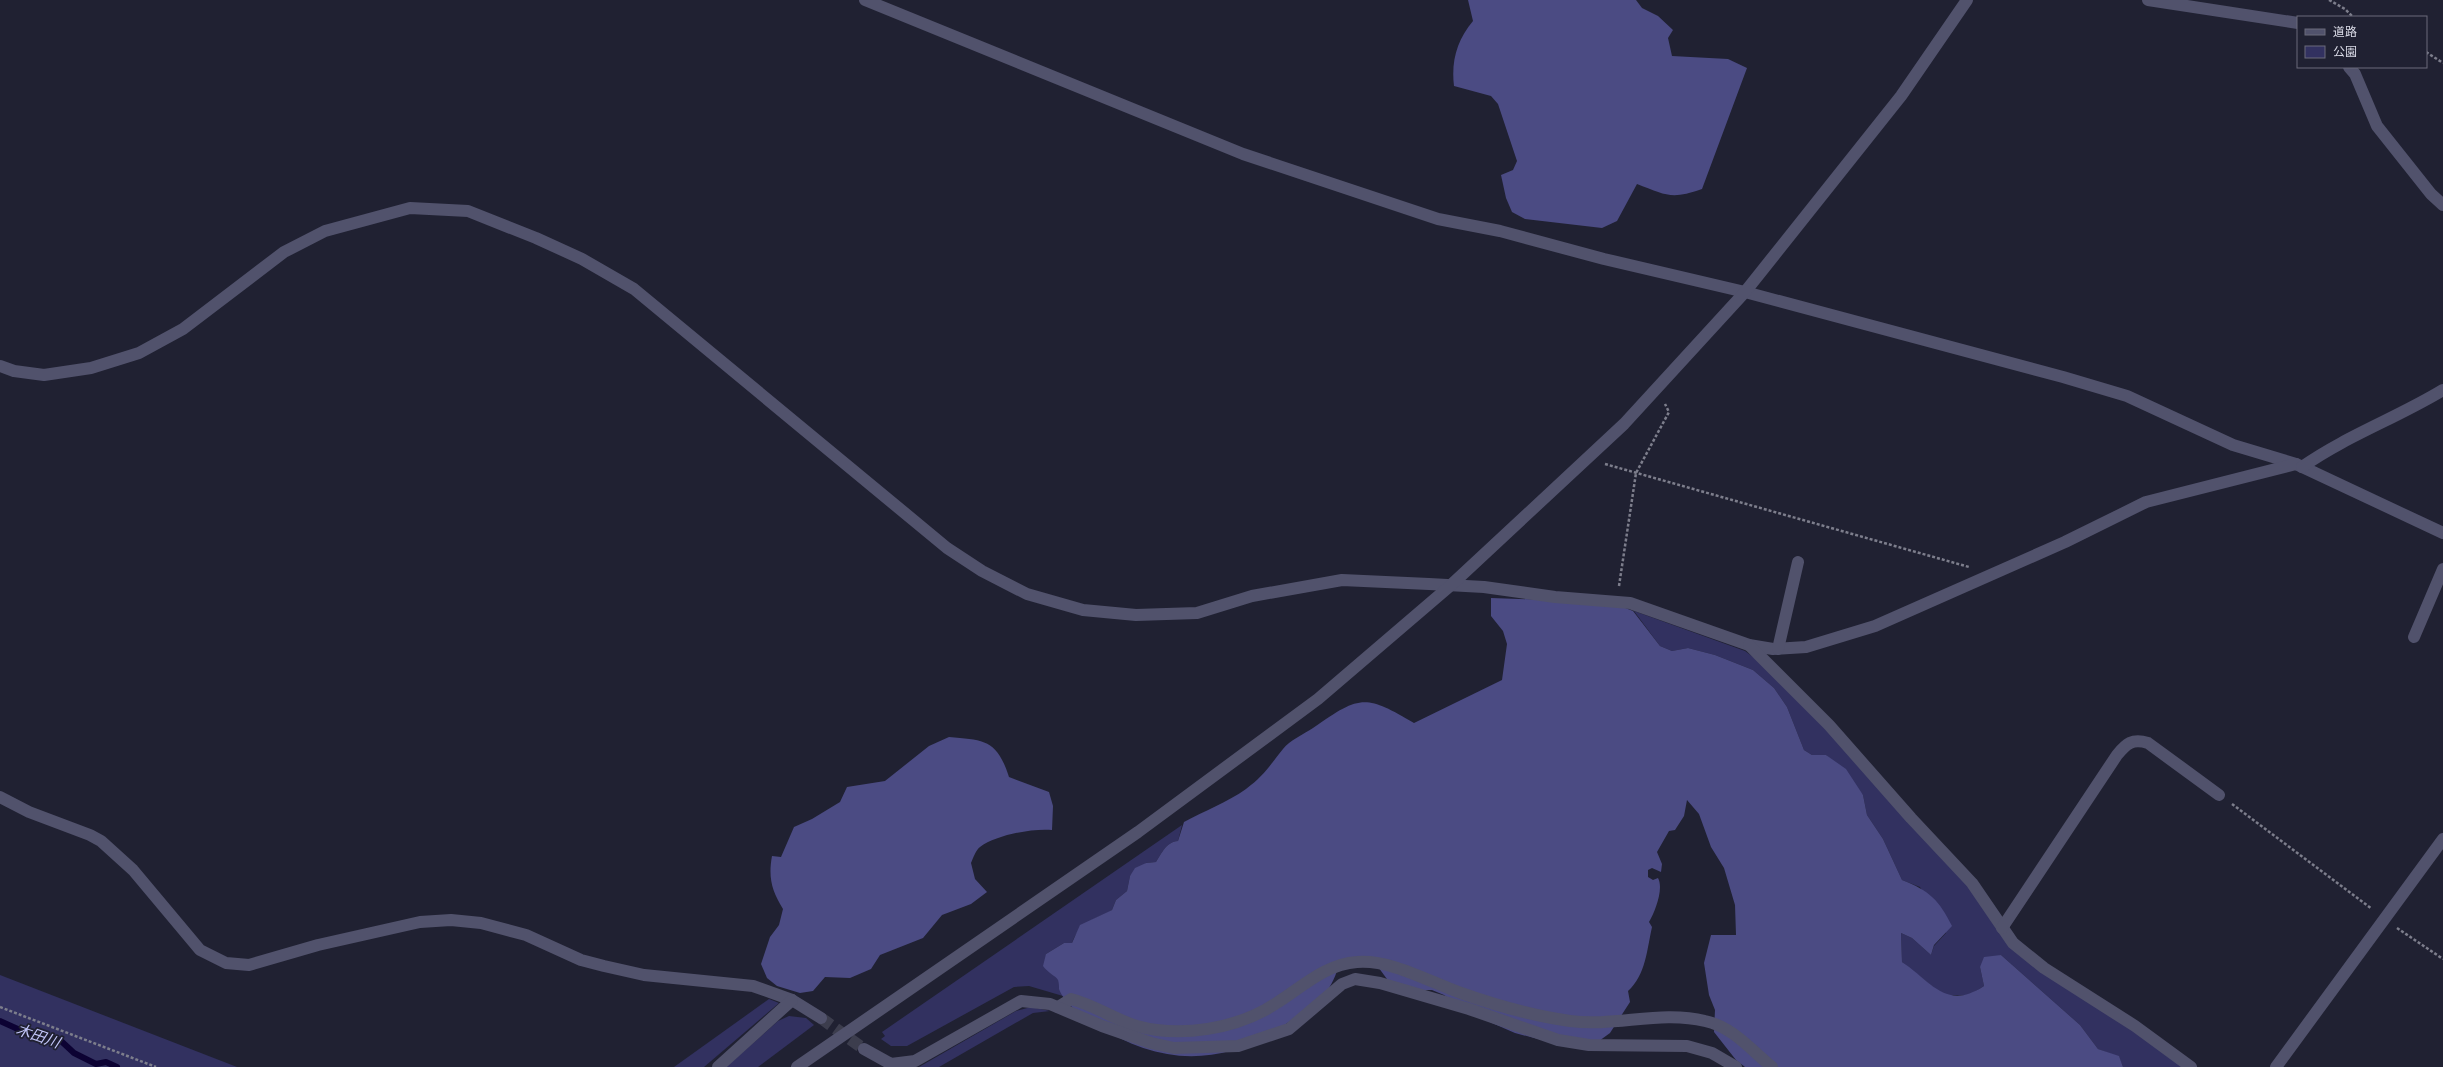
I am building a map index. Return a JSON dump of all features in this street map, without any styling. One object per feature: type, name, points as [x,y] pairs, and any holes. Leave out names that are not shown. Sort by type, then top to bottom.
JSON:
[{"type":"street","points":[[865,0],[1243,154],[1423,214],[1745,292],[2127,396],[2233,445],[2299,465],[2443,533]]},
{"type":"street","points":[[797,1067],[1138,832],[1312,704],[1450,586],[1624,424],[1745,292],[1900,96],[1967,0]]},
{"type":"street","points":[[2148,0],[2297,23]]},
{"type":"street","points":[[2349,68],[2354,74],[2377,126],[2431,194],[2443,205]]},
{"type":"street","points":[[0,366],[44,376],[90,368],[139,353],[182,329],[284,252],[325,231],[410,208],[468,211],[582,259],[634,289],[947,548],[982,571],[1027,594],[1083,610],[1136,615],[1197,613],[1252,596],[1342,580],[1484,587],[1637,605],[1749,645],[1778,649],[1806,647],[1875,626],[2065,542],[2146,502],[2299,465],[2332,447],[2412,409],[2443,390]]},
{"type":"street","points":[[1778,649],[1798,562]]},
{"type":"street","points":[[2414,637],[2443,569]]},
{"type":"street","points":[[1749,645],[1829,725],[1911,818],[1972,883],[1995,914],[2002,928],[2014,943],[2044,968],[2134,1026],[2191,1067]]},
{"type":"street","points":[[2002,928],[2116,756],[2130,742],[2138,740],[2148,743],[2219,795]]},
{"type":"street","points":[[0,797],[29,812],[90,835],[101,841],[133,870],[200,950],[226,963],[249,965],[318,944],[420,922],[451,920],[481,923],[512,931],[581,960],[644,975],[753,986],[792,1000],[821,1018]]},
{"type":"street","points":[[2276,1067],[2386,920],[2443,839]]},
{"type":"street","points":[[1058,1007],[1071,999],[1082,1002],[1136,1026],[1165,1032],[1196,1031],[1234,1022],[1273,1006],[1330,967],[1363,962],[1406,971],[1462,993],[1507,1006],[1570,1021],[1606,1022],[1677,1017],[1706,1021],[1721,1026],[1735,1034],[1772,1067]]},
{"type":"street","points":[[864,1050],[892,1064],[898,1065],[915,1061],[1021,1001],[1035,1001],[1058,1007],[1102,1026],[1174,1048],[1238,1046],[1289,1029],[1342,984],[1350,980],[1363,980],[1468,1009],[1558,1040],[1589,1045],[1687,1046],[1712,1052],[1736,1067]]},
{"type":"street","points":[[718,1067],[792,1000]]},
{"type":"path","points":[[2329,0],[2345,9],[2352,16]]},
{"type":"path","points":[[2427,53],[2443,63]]},
{"type":"path","points":[[1616,602],[1636,473],[1669,412],[1668,406],[1654,391]]},
{"type":"path","points":[[1590,455],[1603,464],[1886,545],[1965,565],[1972,568],[1981,578]]},
{"type":"path","points":[[2219,795],[2386,920],[2443,959]]},
{"type":"path","points":[[0,1007],[156,1067]]},
{"type":"green space","points":[[1634,611],[1745,651],[1765,666],[1825,726],[1959,873],[1999,932],[2185,1067],[2123,1067],[2119,1057],[2098,1049],[2080,1025],[2001,955],[1980,967],[1984,986],[1970,995],[1943,995],[1902,962],[1901,933],[1912,938],[1931,955],[1934,946],[1946,933],[1920,887],[1902,880],[1883,839],[1867,815],[1863,795],[1826,755],[1812,755],[1804,750],[1787,707],[1774,688],[1753,670],[1715,655],[1688,648],[1672,651],[1660,646]]},
{"type":"green space","points":[[1182,825],[1178,841],[1170,843],[1156,862],[1146,863],[1130,876],[1127,891],[1116,900],[1112,910],[1083,926],[1075,936],[1072,943],[1064,943],[1046,954],[1059,981],[1063,996],[1029,986],[1014,987],[907,1046],[891,1046],[881,1039],[885,1036],[882,1032]]},
{"type":"green space","points":[[0,975],[237,1067],[0,1067]]},
{"type":"green space","points":[[769,999],[779,1003],[704,1067],[674,1067]]},
{"type":"green space","points":[[1031,1007],[1050,1011],[1033,1013],[939,1067],[919,1067],[1016,1011]]},
{"type":"green space","points":[[789,1016],[806,1018],[814,1025],[758,1067],[726,1067],[778,1021]]},
{"type":"shaded area","points":[[1468,0],[1636,0],[1642,8],[1658,16],[1673,30],[1668,38],[1672,56],[1728,59],[1747,68],[1702,189],[1683,194],[1669,195],[1637,184],[1617,221],[1602,228],[1525,219],[1512,212],[1506,198],[1501,175],[1513,170],[1517,161],[1498,104],[1491,96],[1454,86],[1453,68],[1456,51],[1467,28],[1473,21]]},
{"type":"shaded area","points":[[1491,598],[1610,602],[1633,611],[1660,646],[1672,651],[1688,648],[1715,655],[1753,670],[1774,688],[1787,707],[1804,750],[1812,755],[1826,755],[1846,769],[1863,795],[1867,815],[1883,839],[1902,880],[1920,888],[1933,897],[1943,909],[1952,926],[1934,945],[1931,955],[1912,938],[1901,933],[1902,962],[1940,991],[1949,995],[1959,996],[1971,993],[1984,986],[1980,967],[1984,957],[2001,955],[2080,1025],[2098,1049],[2119,1056],[2123,1067],[1745,1067],[1736,1060],[1714,1032],[1715,1010],[1709,995],[1704,963],[1711,935],[1736,935],[1735,905],[1724,868],[1711,847],[1699,814],[1687,800],[1684,816],[1675,830],[1669,831],[1657,852],[1662,864],[1661,872],[1652,868],[1648,870],[1648,877],[1653,880],[1658,878],[1660,888],[1656,907],[1649,922],[1652,927],[1642,970],[1634,985],[1628,991],[1630,1002],[1610,1033],[1599,1041],[1557,1044],[1515,1033],[1469,1013],[1444,995],[1432,990],[1395,990],[1373,960],[1337,971],[1333,982],[1322,997],[1309,1009],[1283,1026],[1260,1039],[1237,1049],[1213,1054],[1190,1056],[1166,1054],[1142,1048],[1119,1038],[1096,1024],[1069,1004],[1059,989],[1059,983],[1056,977],[1047,971],[1043,966],[1046,954],[1064,943],[1072,943],[1080,925],[1112,910],[1116,900],[1127,891],[1130,876],[1135,868],[1146,863],[1156,862],[1170,843],[1178,841],[1184,822],[1232,798],[1246,789],[1262,775],[1283,749],[1297,737],[1342,709],[1353,704],[1363,702],[1373,703],[1384,707],[1414,723],[1502,680],[1507,644],[1503,631],[1491,616]]},
{"type":"shaded area","points":[[949,737],[972,739],[988,744],[1000,756],[1009,777],[1049,792],[1053,806],[1052,830],[1035,830],[1015,833],[995,839],[980,847],[971,863],[975,879],[987,892],[971,904],[942,915],[923,938],[880,955],[871,969],[850,978],[825,977],[813,991],[800,993],[777,986],[767,978],[761,964],[770,937],[779,925],[783,909],[772,884],[770,871],[772,856],[781,857],[794,827],[812,819],[840,802],[847,787],[885,781],[929,746]]},
{"type":"waterway","name":"木田川","points":[[0,1021],[31,1035],[60,1040],[74,1053],[96,1064],[106,1062],[117,1067]]},
{"type":"tunnel","points":[[821,1018],[864,1049]]}]
